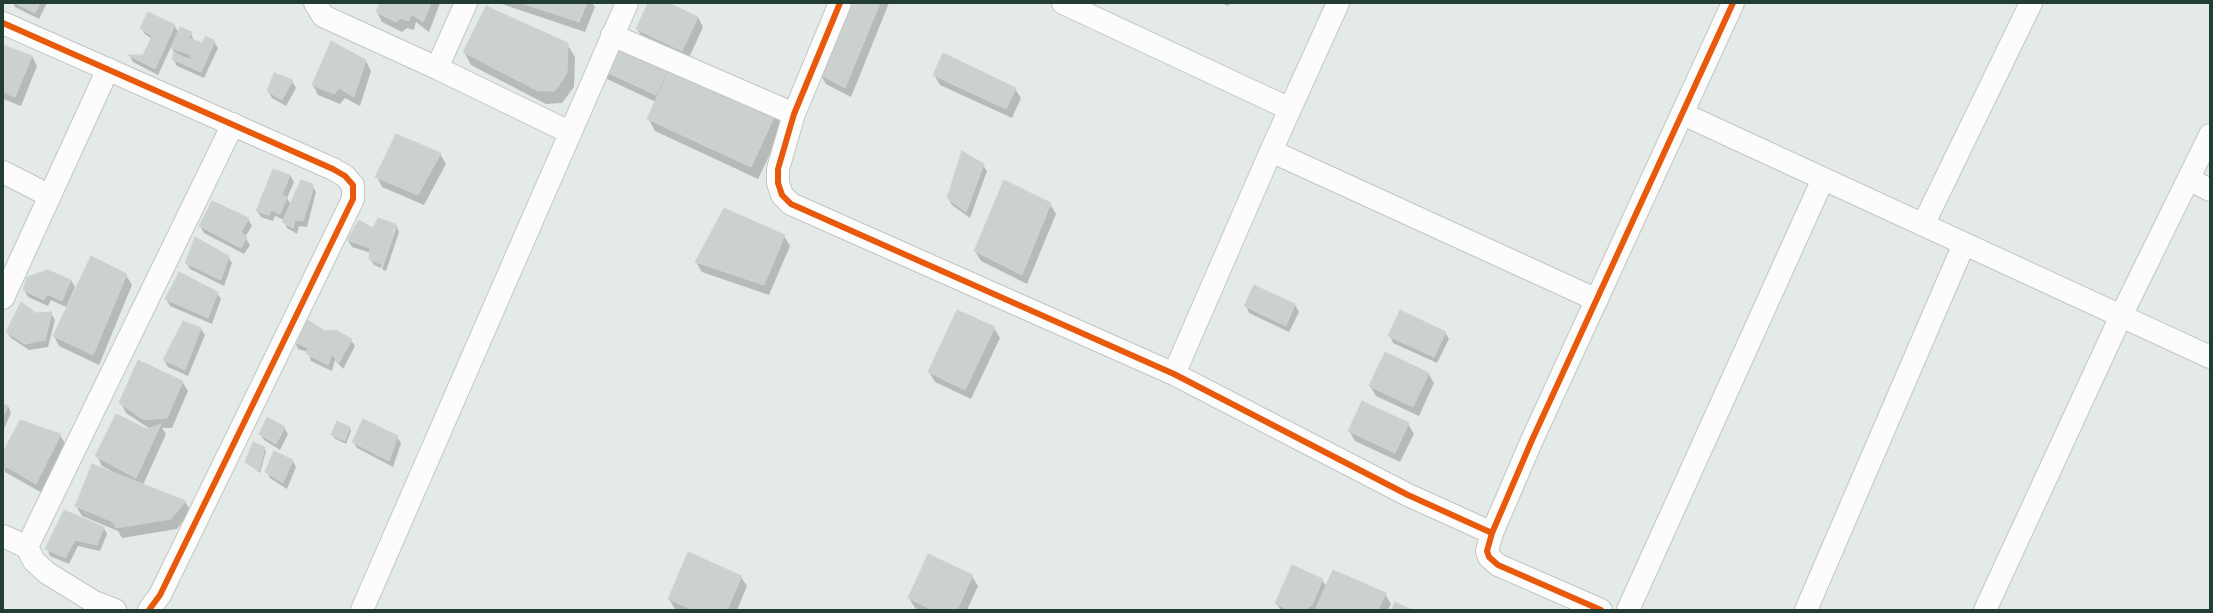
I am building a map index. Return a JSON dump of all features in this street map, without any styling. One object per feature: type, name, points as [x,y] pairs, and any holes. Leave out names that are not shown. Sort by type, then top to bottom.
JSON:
[{"type":"street","points":[[315,3],[323,16],[437,68],[569,132]]},
{"type":"street","points":[[437,68],[466,3]]},
{"type":"street","points":[[362,610],[569,132],[627,3]]},
{"type":"street","points":[[840,3],[794,114],[778,169],[778,183],[782,195],[791,204],[1174,374],[1408,494],[1492,533]]},
{"type":"street","points":[[1063,3],[1290,109]]},
{"type":"street","points":[[1174,374],[1271,151],[1338,3]]},
{"type":"street","points":[[1601,610],[1492,561],[1487,551],[1492,533],[1532,440],[1733,3]]},
{"type":"street","points":[[1923,225],[2031,3]]},
{"type":"street","points":[[3,23],[233,124],[345,176],[352,185],[353,198],[160,595],[149,610]]},
{"type":"street","points":[[612,36],[794,114]]},
{"type":"street","points":[[3,298],[108,69]]},
{"type":"street","points":[[1682,114],[2210,357]]},
{"type":"street","points":[[27,547],[233,124]]},
{"type":"street","points":[[1986,610],[2121,316],[2210,135]]},
{"type":"street","points":[[1271,151],[1597,300]]},
{"type":"street","points":[[3,172],[50,196]]},
{"type":"street","points":[[1628,610],[1823,179]]},
{"type":"street","points":[[2189,179],[2210,190]]},
{"type":"street","points":[[1806,610],[1964,244]]},
{"type":"street","points":[[3,536],[27,547],[34,561],[47,573],[94,602],[115,610]]},
{"type":"building","points":[[15,3],[40,3],[35,13]]},
{"type":"building","points":[[380,3],[431,3],[423,22],[411,14],[409,21],[401,18],[396,22],[376,12]]},
{"type":"building","points":[[521,3],[587,3],[579,22]]},
{"type":"building","points":[[648,3],[669,3],[698,17],[682,51],[636,29]]},
{"type":"building","points":[[850,3],[880,3],[845,88],[819,74]]},
{"type":"building","points":[[486,6],[568,43],[567,73],[555,91],[538,91],[463,52]]},
{"type":"building","points":[[148,12],[175,25],[155,69],[128,55],[143,55],[152,36],[140,28]]},
{"type":"building","points":[[180,27],[192,32],[189,38],[202,43],[206,36],[215,41],[201,72],[172,59],[174,52],[190,61],[191,55],[171,48]]},
{"type":"building","points":[[614,38],[670,65],[656,95],[600,69]]},
{"type":"building","points":[[331,41],[366,60],[354,97],[339,88],[334,94],[312,85]]},
{"type":"building","points":[[3,45],[32,56],[15,97],[3,92]]},
{"type":"building","points":[[943,53],[1016,88],[1006,109],[933,75]]},
{"type":"building","points":[[672,64],[776,113],[751,167],[647,119]]},
{"type":"building","points":[[274,73],[293,80],[282,100],[267,91]]},
{"type":"building","points":[[396,134],[441,153],[418,195],[375,177]]},
{"type":"building","points":[[962,151],[984,164],[966,212],[947,198]]},
{"type":"building","points":[[273,169],[290,175],[282,195],[287,197],[280,214],[271,210],[269,215],[256,211]]},
{"type":"building","points":[[301,180],[313,184],[312,193],[303,221],[295,220],[293,228],[282,222]]},
{"type":"building","points":[[1004,180],[1051,203],[1022,275],[974,251]]},
{"type":"building","points":[[212,201],[249,218],[241,232],[247,237],[241,248],[199,226]]},
{"type":"building","points":[[724,208],[785,235],[764,285],[695,262]]},
{"type":"building","points":[[378,218],[396,224],[383,265],[369,259],[370,248],[347,240],[359,220],[373,228]]},
{"type":"building","points":[[195,237],[229,256],[221,280],[185,263]]},
{"type":"building","points":[[91,256],[127,274],[93,355],[53,336]]},
{"type":"building","points":[[48,270],[71,280],[62,301],[47,294],[44,300],[23,290],[27,277]]},
{"type":"building","points":[[179,272],[218,292],[208,318],[165,299]]},
{"type":"building","points":[[1254,285],[1295,304],[1286,326],[1244,306]]},
{"type":"building","points":[[21,302],[36,313],[52,312],[45,340],[25,344],[6,332]]},
{"type":"building","points":[[957,310],[995,327],[965,390],[928,372]]},
{"type":"building","points":[[1400,310],[1446,332],[1434,357],[1388,336]]},
{"type":"building","points":[[306,319],[325,331],[335,330],[352,339],[339,363],[332,354],[328,365],[306,354],[308,348],[294,342]]},
{"type":"building","points":[[183,321],[201,328],[185,370],[163,360]]},
{"type":"building","points":[[1385,352],[1429,373],[1413,407],[1369,386]]},
{"type":"building","points":[[138,360],[183,381],[167,418],[144,420],[119,403]]},
{"type":"building","points":[[1362,401],[1409,423],[1395,453],[1348,431]]},
{"type":"building","points":[[3,404],[8,406],[3,417]]},
{"type":"building","points":[[116,414],[147,429],[161,424],[136,478],[95,456]]},
{"type":"building","points":[[267,417],[285,427],[276,444],[259,434]]},
{"type":"building","points":[[363,419],[398,436],[389,461],[352,442]]},
{"type":"building","points":[[20,420],[61,434],[36,484],[3,465],[3,452]]},
{"type":"building","points":[[337,421],[350,427],[345,441],[331,435]]},
{"type":"building","points":[[253,442],[265,447],[259,471],[245,462]]},
{"type":"building","points":[[274,451],[293,460],[283,483],[265,472]]},
{"type":"building","points":[[92,464],[186,501],[171,519],[116,528],[113,522],[75,506]]},
{"type":"building","points":[[64,510],[104,527],[97,545],[75,540],[65,558],[45,549]]},
{"type":"building","points":[[688,552],[742,576],[727,610],[694,610],[668,599]]},
{"type":"building","points":[[928,554],[973,575],[957,610],[933,610],[908,598]]},
{"type":"building","points":[[1292,565],[1323,579],[1312,605],[1303,610],[1289,610],[1275,603]]},
{"type":"building","points":[[1333,570],[1386,593],[1378,610],[1315,610]]},
{"type":"building","points":[[1395,602],[1412,610],[1391,610]]},
{"type":"cycle path","points":[[840,3],[794,114],[778,169],[778,183],[782,195],[791,204],[1174,374],[1408,495],[1492,533]]},
{"type":"cycle path","points":[[1601,610],[1498,565],[1489,557],[1487,551],[1492,533],[1532,440],[1733,3]]},
{"type":"cycle path","points":[[3,23],[333,169],[345,176],[353,185],[353,199],[160,595],[149,610]]}]
